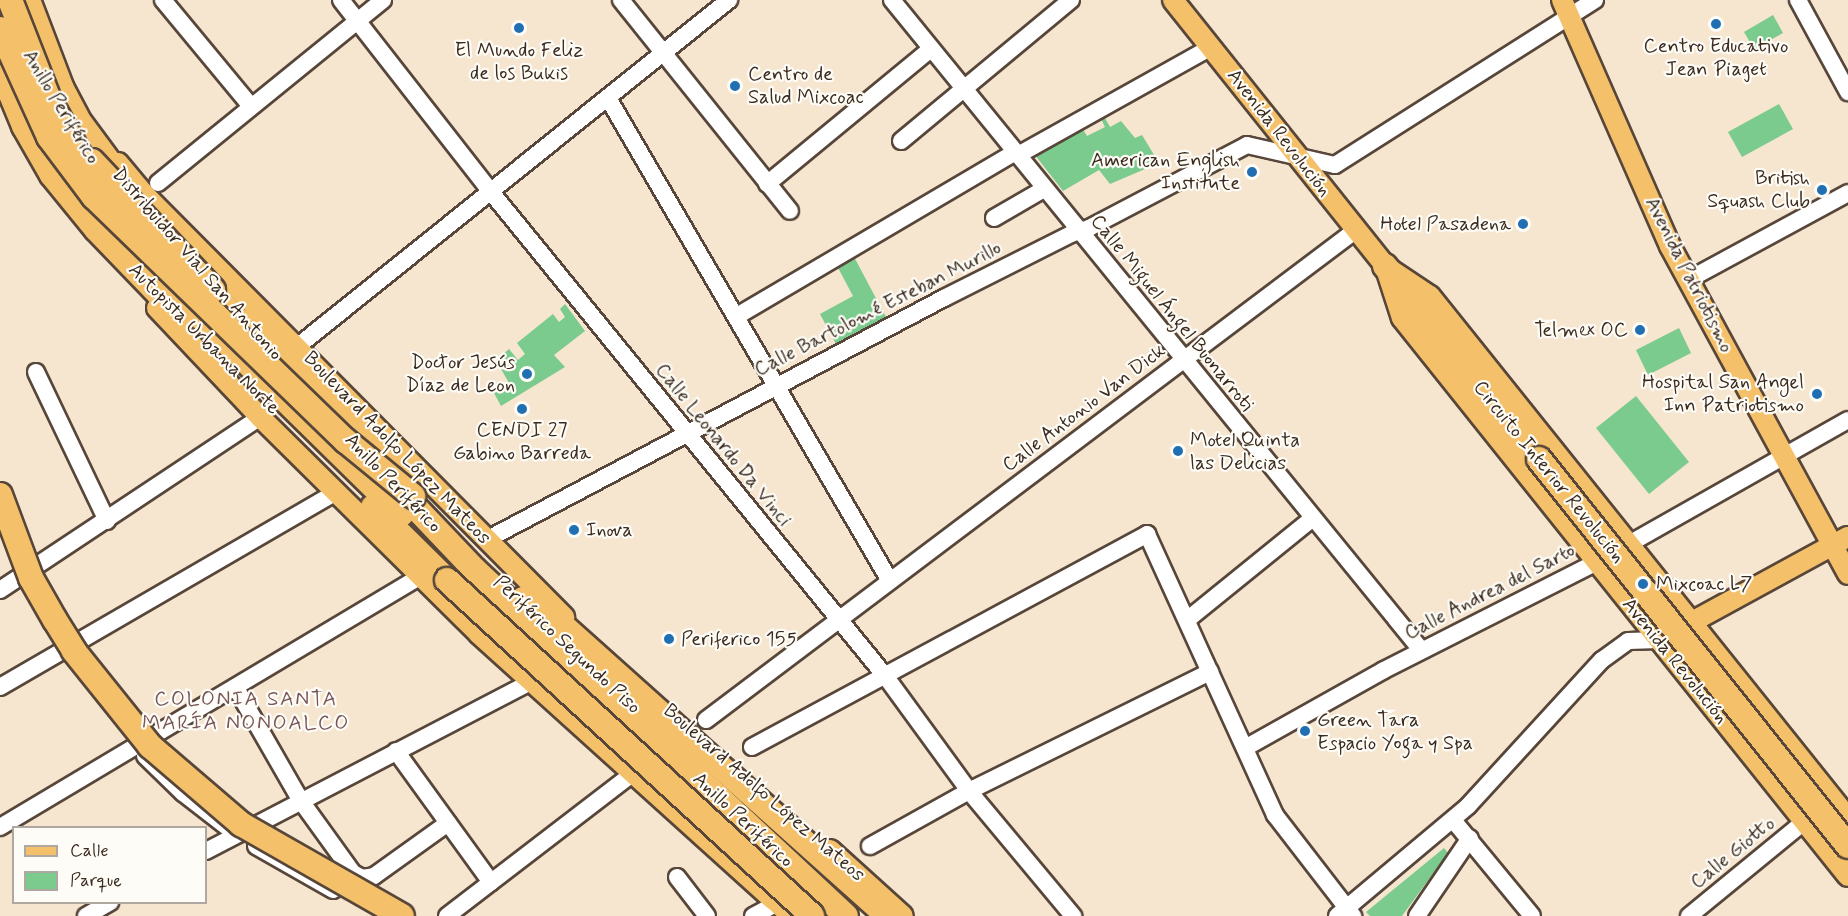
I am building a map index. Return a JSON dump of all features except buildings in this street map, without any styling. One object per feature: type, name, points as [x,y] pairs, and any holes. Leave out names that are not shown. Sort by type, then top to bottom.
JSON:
[{"type":"highway","name":"Anillo Periférico","points":[[2,0],[70,129],[130,207],[476,570],[846,916]]},
{"type":"highway","points":[[10,0],[50,102],[82,164]]},
{"type":"highway","points":[[15,0],[59,94],[94,197],[337,433],[412,495]]},
{"type":"highway","points":[[22,0],[29,29]]},
{"type":"highway","name":"Distribuidor Vial San Antonio","points":[[28,0],[47,54],[81,124],[118,176],[292,356]]},
{"type":"highway","points":[[0,10],[54,131],[82,164]]},
{"type":"highway","points":[[0,29],[49,137],[82,164]]},
{"type":"highway","name":"Anillo Periférico","points":[[0,47],[41,141],[112,230],[553,662],[819,916]]},
{"type":"highway","name":"Autopista Urbana Norte","points":[[0,68],[24,126],[52,175],[96,229],[447,580]]},
{"type":"highway","name":"Autopista Urbana Norte","points":[[82,164],[240,318],[247,332],[292,356]]},
{"type":"highway","name":"Circuito Interior Revolución","points":[[1385,266],[1848,846]]},
{"type":"highway","name":"Periférico Segundo Piso","points":[[292,356],[412,495],[503,586],[856,916]]},
{"type":"highway","points":[[0,495],[31,578],[55,620],[88,670],[150,746],[241,824],[402,916]]},
{"type":"highway","name":"Periférico Segundo Piso","points":[[447,580],[812,916]]},
{"type":"highway","points":[[503,586],[562,625],[887,916]]},
{"type":"highway","points":[[553,662],[584,715],[787,912]]},
{"type":"main road","name":"Boulevard Adolfo López Mateos","points":[[37,0],[94,130],[143,193],[292,356],[486,540],[554,608],[903,916]]},
{"type":"main road","name":"Avenida Revolución","points":[[1173,0],[1385,266],[1430,296],[1848,818]]},
{"type":"main road","name":"Avenida Patriotismo","points":[[1565,8],[1688,280],[1785,456],[1840,541],[1848,574]]},
{"type":"main road","points":[[0,94],[49,188],[96,244],[260,417],[531,682],[635,772],[787,912]]},
{"type":"main road","name":"Avenida Revolución","points":[[1385,266],[1402,318],[1848,876]]},
{"type":"main road","points":[[1659,640],[1840,541]]},
{"type":"street","points":[[163,0],[250,105]]},
{"type":"street","name":"Calle Leonardo Da Vinci","points":[[341,0],[491,192],[886,677],[969,791],[1073,916]]},
{"type":"street","points":[[158,183],[250,105],[383,0]]},
{"type":"street","points":[[621,0],[790,211]]},
{"type":"street","points":[[292,356],[729,0]]},
{"type":"street","name":"Calle Miguel Ángel Buonarroti","points":[[891,0],[1422,651]]},
{"type":"street","points":[[901,141],[1071,0]]},
{"type":"street","name":"Calle Bartolomé Esteban Murillo","points":[[486,540],[686,432],[1247,145],[1335,165],[1565,8],[1595,0]]},
{"type":"street","points":[[1798,0],[1848,92]]},
{"type":"street","points":[[737,316],[1016,153],[1211,47]]},
{"type":"street","points":[[767,184],[931,49]]},
{"type":"street","points":[[608,98],[890,581]]},
{"type":"street","points":[[994,218],[1044,189]]},
{"type":"street","points":[[1688,280],[1848,193]]},
{"type":"street","name":"Calle Antonio Van Dick","points":[[706,720],[1356,230]]},
{"type":"street","points":[[36,372],[107,521]]},
{"type":"street","points":[[0,590],[107,521],[260,417]]},
{"type":"street","name":"Calle Andrea del Sarto","points":[[1245,748],[1422,651],[1597,562],[1848,420]]},
{"type":"street","points":[[0,687],[60,650],[337,492]]},
{"type":"street","points":[[1186,620],[1313,518]]},
{"type":"street","points":[[0,526],[18,578],[60,650],[137,748],[183,793],[237,834],[381,916]]},
{"type":"street","points":[[752,747],[886,677],[1147,534],[1285,833],[1346,913],[1453,820],[1602,660],[1628,641],[1659,640]]},
{"type":"street","points":[[0,827],[137,748],[423,575]]},
{"type":"street","points":[[870,846],[969,791],[1210,672]]},
{"type":"street","points":[[207,850],[531,682]]},
{"type":"street","points":[[236,688],[301,801],[353,873],[362,879],[374,876],[448,823]]},
{"type":"street","points":[[396,751],[491,882]]},
{"type":"street","points":[[447,916],[635,772]]},
{"type":"street","points":[[1453,820],[1532,916]]},
{"type":"street","name":"Calle Giotto","points":[[1689,916],[1804,822]]},
{"type":"street","points":[[1417,916],[1470,838]]},
{"type":"street","points":[[677,877],[707,916]]},
{"type":"street","points":[[86,916],[108,904]]},
{"type":"street","points":[[753,916],[787,912]]},
{"type":"green space","points":[[1773,15],[1783,33],[1754,49],[1744,32]]},
{"type":"green space","points":[[1779,104],[1793,129],[1742,157],[1728,132]]},
{"type":"green space","points":[[1101,111],[1110,127],[1121,121],[1135,138],[1142,135],[1159,163],[1110,184],[1099,170],[1063,191],[1031,150],[1079,123],[1087,136],[1105,127],[1098,113]]},
{"type":"green space","points":[[853,255],[886,317],[836,344],[820,314],[853,296],[836,264]]},
{"type":"green space","points":[[565,304],[585,331],[554,355],[565,367],[501,406],[494,393],[509,383],[496,360],[509,349],[518,360],[525,354],[517,343],[553,314],[559,322],[565,317],[560,309]]},
{"type":"green space","points":[[1679,328],[1691,353],[1648,375],[1636,350]]},
{"type":"green space","points":[[1636,396],[1689,462],[1649,494],[1596,428]]},
{"type":"green space","points":[[1444,848],[1448,853],[1402,916],[1370,916],[1366,912]]},
{"type":"place","name":"Centro Educativo Jean Piaget","points":[[1716,24]]},
{"type":"place","name":"El Mundo Feliz de los Bukis","points":[[519,28]]},
{"type":"place","name":"Centro de Salud Mixcoac","points":[[735,86]]},
{"type":"place","name":"American English Institute","points":[[1252,172]]},
{"type":"place","name":"British Squash Club","points":[[1822,190]]},
{"type":"place","name":"Hotel Pasadena","points":[[1523,224]]},
{"type":"place","name":"Telmex OC","points":[[1640,330]]},
{"type":"place","name":"Doctor Jesús Díaz de Leon","points":[[527,374]]},
{"type":"place","name":"Hospital San Angel Inn Patriotismo","points":[[1817,394]]},
{"type":"place","name":"CENDI 27 Gabino Barreda","points":[[522,409]]},
{"type":"place","name":"Motel Quinta las Delicias","points":[[1178,451]]},
{"type":"place","name":"Inova","points":[[574,530]]},
{"type":"place","name":"Mixcoac L7","points":[[1643,584]]},
{"type":"place","name":"Periferico 155","points":[[669,639]]},
{"type":"place","name":"Green Tara Espacio Yoga y Spa","points":[[1305,731]]},
{"type":"district","name":"COLONIA SANTA MARÍA NONOALCO","points":[[246,711]]}]
